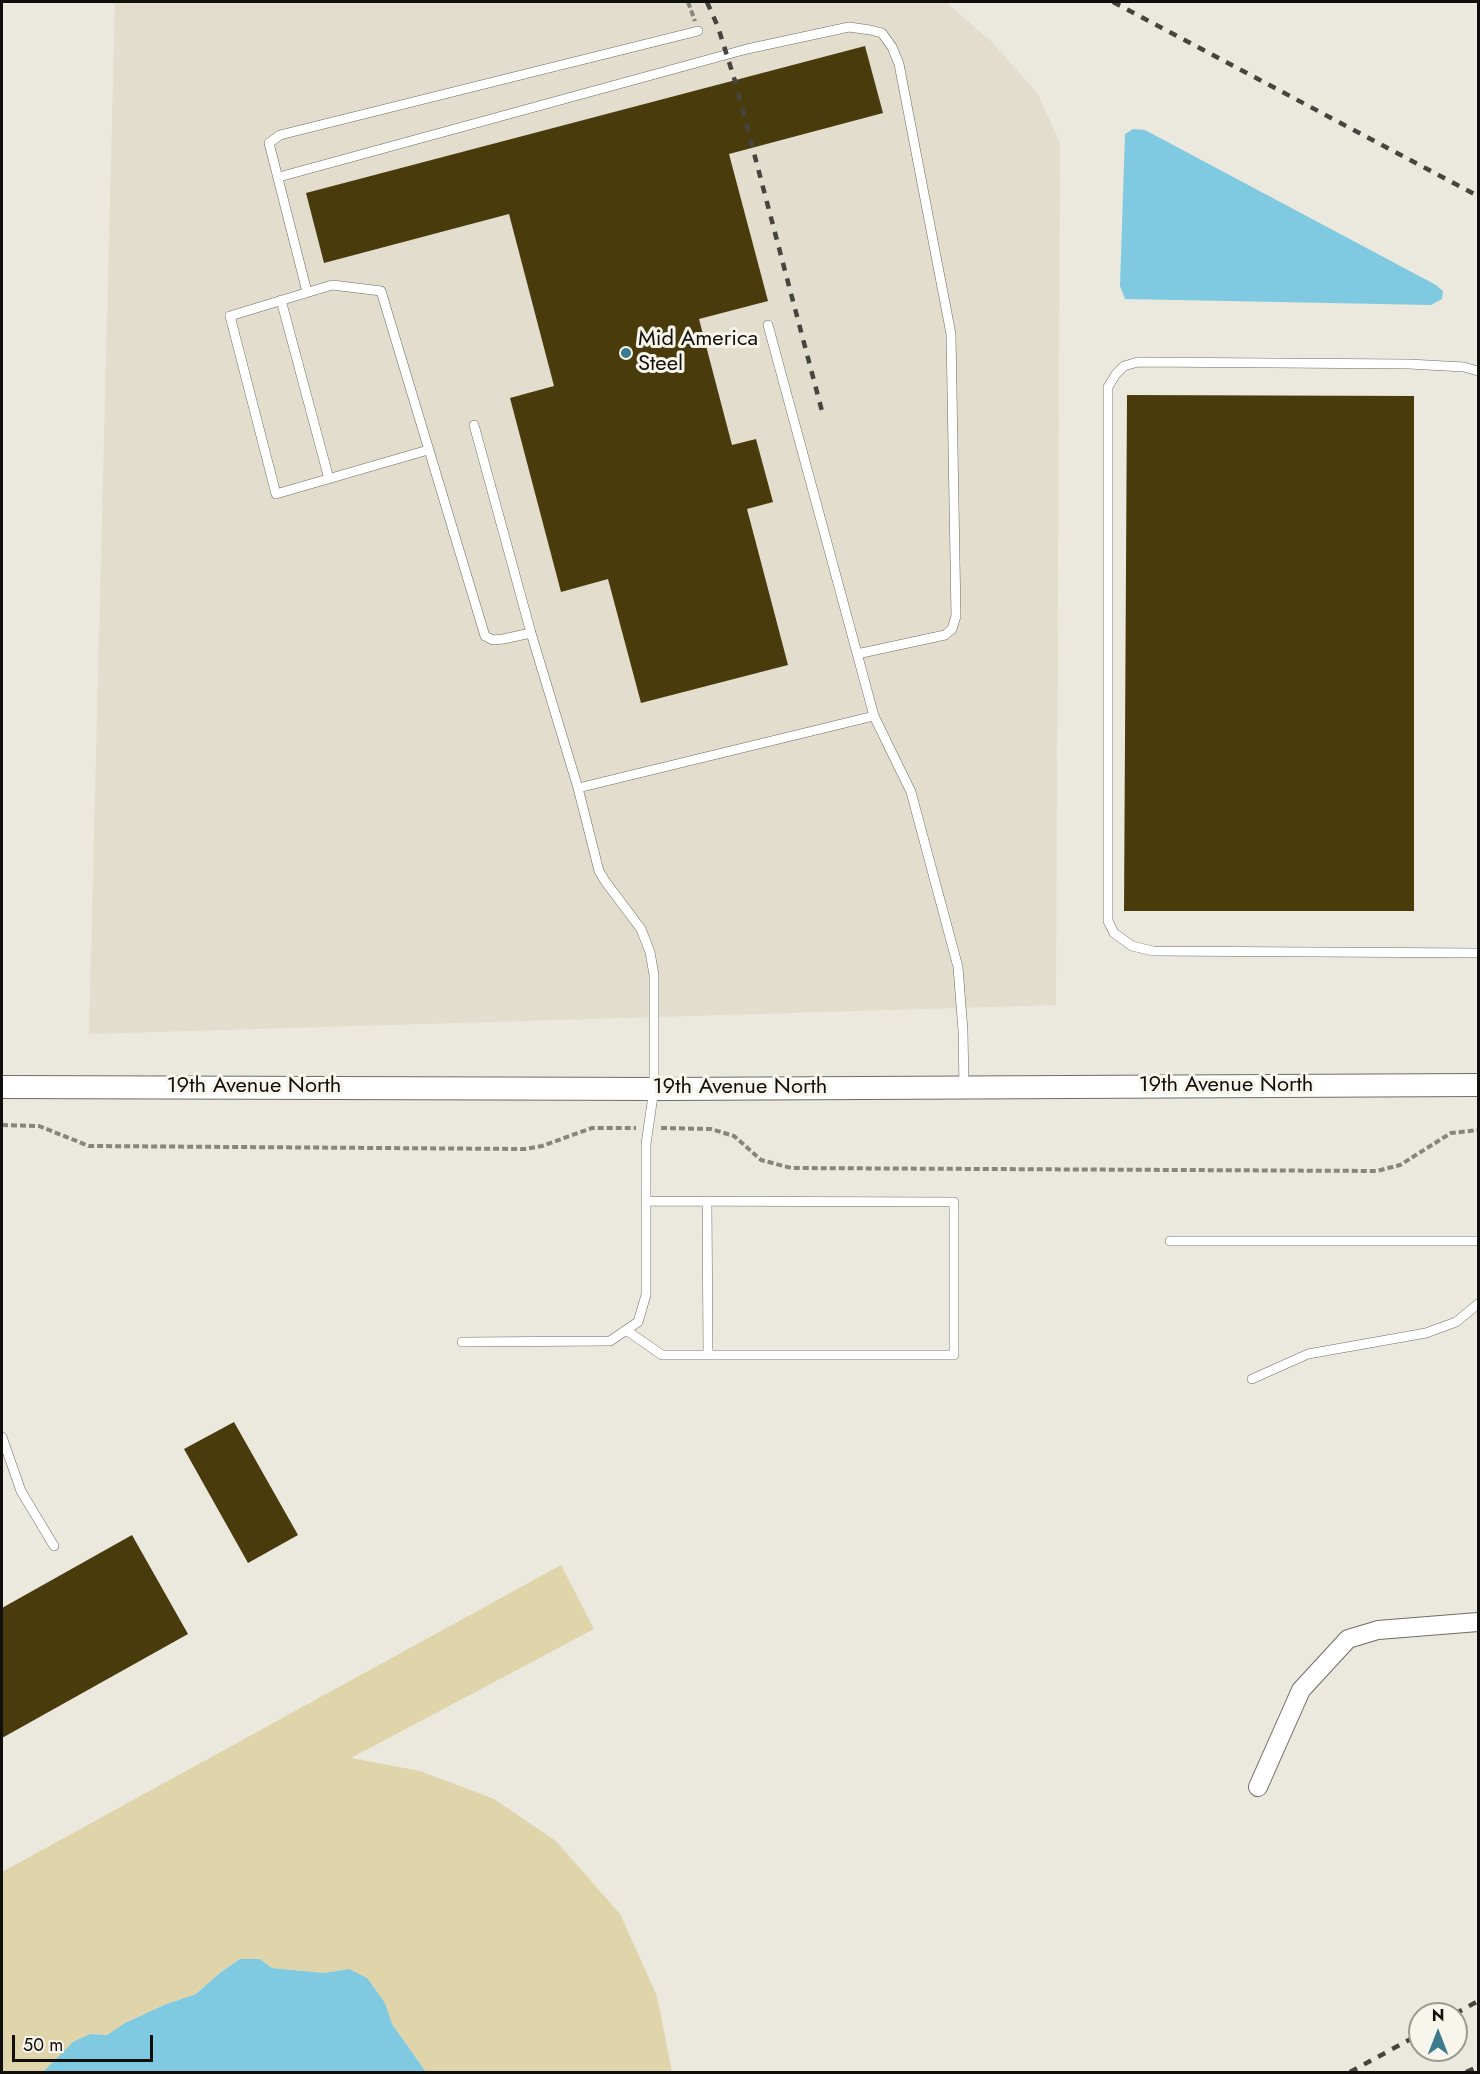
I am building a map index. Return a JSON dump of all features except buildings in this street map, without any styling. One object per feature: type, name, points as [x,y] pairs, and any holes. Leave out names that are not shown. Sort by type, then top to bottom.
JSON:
[{"type":"street","name":"19th Avenue North","points":[[2,1087],[654,1089],[1479,1085]]},
{"type":"street","points":[[1258,1788],[1301,1690],[1348,1639],[1378,1630],[1479,1622]]},
{"type":"lane","points":[[279,177],[747,48],[849,27],[882,33],[892,47],[899,64],[951,334],[956,616],[952,629],[945,634],[857,654]]},
{"type":"lane","points":[[307,292],[269,143],[280,135],[698,31]]},
{"type":"lane","points":[[428,450],[276,494],[230,316],[332,285],[381,291],[485,636],[493,640],[531,633]]},
{"type":"lane","points":[[281,300],[329,480]]},
{"type":"lane","points":[[768,325],[874,716],[911,792],[958,967],[964,1087]]},
{"type":"lane","points":[[1479,371],[1464,367],[1409,364],[1138,362],[1124,366],[1116,374],[1108,387],[1108,921],[1114,933],[1132,946],[1153,951],[1479,953]]},
{"type":"lane","points":[[462,1342],[610,1341],[638,1322],[646,1295],[646,1144],[654,1089],[654,975],[650,952],[641,929],[599,871],[578,788],[531,633],[474,425]]},
{"type":"lane","points":[[578,788],[874,716]]},
{"type":"lane","points":[[626,1330],[662,1355],[954,1355],[954,1202],[646,1200]]},
{"type":"lane","points":[[707,1201],[708,1355]]},
{"type":"lane","points":[[1170,1241],[1479,1241]]},
{"type":"lane","points":[[1252,1379],[1308,1354],[1426,1333],[1456,1322],[1479,1304]]},
{"type":"lane","points":[[2,1437],[21,1491],[54,1546]]},
{"type":"path","points":[[2,1125],[39,1126],[89,1146],[513,1149],[542,1146],[592,1128],[711,1129],[734,1136],[761,1160],[791,1168],[1377,1171],[1400,1165],[1451,1133],[1479,1130]]},
{"type":"shaded area","points":[[115,2],[946,2],[993,43],[1038,94],[1060,143],[1056,1005],[89,1034]]},
{"type":"shaded area","points":[[561,1565],[594,1629],[351,1758],[420,1771],[494,1799],[556,1841],[620,1914],[657,1996],[672,2072],[426,2072],[392,2024],[385,2003],[349,1969],[324,1973],[272,1968],[260,1959],[240,1959],[196,1994],[164,2005],[125,2023],[107,2035],[90,2034],[43,2072],[2,2072],[2,1872]]},
{"type":"water","points":[[1133,129],[1145,130],[1436,285],[1443,291],[1442,299],[1431,305],[1125,299],[1120,286],[1125,134]]},
{"type":"water","points":[[240,1959],[260,1959],[272,1968],[324,1973],[349,1969],[367,1978],[385,2003],[392,2024],[426,2072],[43,2072],[73,2042],[90,2034],[107,2035],[125,2023],[164,2005],[196,1994]]},
{"type":"railway","points":[[707,2],[718,27],[735,81],[823,415]]},
{"type":"railway","points":[[1113,2],[1478,196]]},
{"type":"railway","points":[[1468,2007],[1478,2001]]},
{"type":"railway","points":[[1350,2072],[1408,2041]]},
{"type":"railway","points":[[1466,2072],[1478,2067]]},
{"type":"place","name":"Mid America Steel","points":[[626,353]]}]
